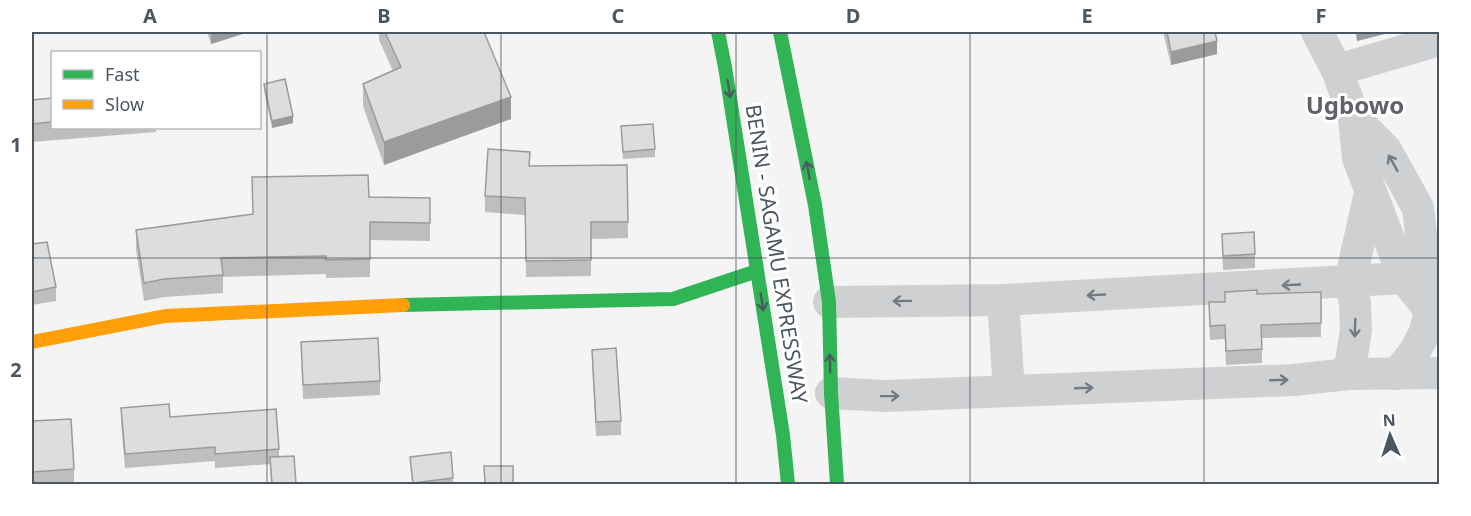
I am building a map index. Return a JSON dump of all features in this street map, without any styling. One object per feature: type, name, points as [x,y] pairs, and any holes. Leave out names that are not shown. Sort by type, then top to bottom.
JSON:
[{"type":"main road","name":"BENIN - SAGAMU EXPRESSWAY","points":[[718,32],[783,435],[788,484]]},
{"type":"main road","points":[[780,32],[815,206],[829,302],[831,393],[837,484]]},
{"type":"main road","points":[[32,342],[165,316],[363,306],[673,299],[757,271]]},
{"type":"street","points":[[1317,32],[1337,70],[1354,117],[1358,158],[1370,193],[1424,278]]},
{"type":"street","points":[[1337,70],[1440,40]]},
{"type":"street","points":[[1354,117],[1386,150],[1440,243]]},
{"type":"street","points":[[1349,374],[1356,330],[1355,302],[1350,282],[1370,193]]},
{"type":"street","points":[[1396,374],[1415,351],[1435,319],[1424,278],[1418,208]]},
{"type":"street","points":[[829,302],[1003,300],[1424,278]]},
{"type":"street","points":[[1003,300],[1009,391]]},
{"type":"street","points":[[831,393],[885,396],[1281,380],[1349,374],[1440,373]]},
{"type":"building","points":[[385,32],[484,32],[511,97],[384,142],[363,84],[401,67]]},
{"type":"building","points":[[1167,32],[1215,32],[1217,41],[1171,52]]},
{"type":"building","points":[[285,79],[293,116],[272,121],[264,84]]},
{"type":"building","points":[[51,98],[51,122],[32,124],[32,100]]},
{"type":"building","points":[[653,124],[655,149],[623,152],[621,126]]},
{"type":"building","points":[[488,149],[530,152],[529,166],[627,165],[628,222],[591,222],[591,260],[526,261],[525,198],[485,196]]},
{"type":"building","points":[[368,175],[369,197],[430,198],[430,223],[370,222],[370,259],[326,260],[326,256],[221,258],[223,275],[164,279],[144,283],[136,230],[253,214],[252,177]]},
{"type":"building","points":[[1254,232],[1255,254],[1223,256],[1222,234]]},
{"type":"building","points":[[47,242],[56,287],[32,292],[32,244]]},
{"type":"building","points":[[1257,290],[1257,294],[1321,292],[1321,323],[1261,325],[1262,349],[1226,351],[1225,325],[1210,326],[1209,302],[1225,302],[1225,292]]},
{"type":"building","points":[[378,338],[380,381],[303,385],[301,342]]},
{"type":"building","points":[[616,348],[621,421],[596,422],[592,350]]},
{"type":"building","points":[[169,404],[170,417],[276,409],[279,449],[215,454],[215,447],[125,454],[121,408]]},
{"type":"building","points":[[71,419],[74,469],[32,472],[32,421]]},
{"type":"building","points":[[451,452],[453,478],[413,483],[410,457]]},
{"type":"building","points":[[294,456],[296,484],[272,484],[270,457]]},
{"type":"building","points":[[484,466],[513,466],[513,484],[485,484]]},
{"type":"traffic: fast","points":[[718,32],[783,435],[788,484]]},
{"type":"traffic: fast","points":[[780,32],[815,205],[829,302],[831,393],[837,484]]},
{"type":"traffic: fast","points":[[403,305],[673,299],[757,271]]},
{"type":"traffic: slow","points":[[32,342],[165,316],[403,305]]},
{"type":"district","name":"Ugbowo","points":[[1355,106]]}]
